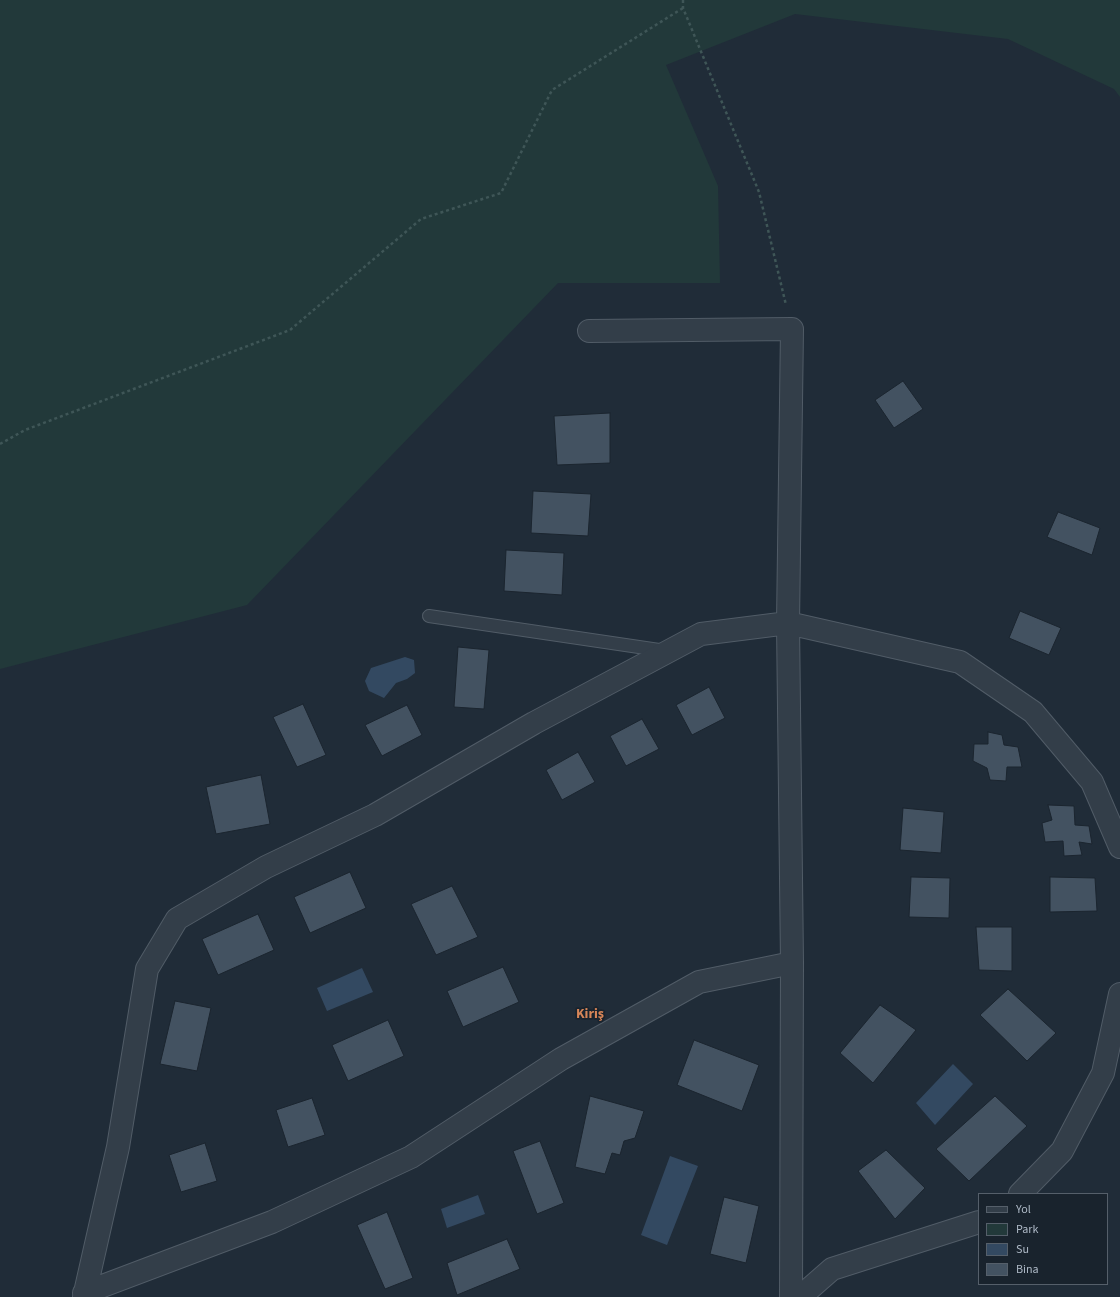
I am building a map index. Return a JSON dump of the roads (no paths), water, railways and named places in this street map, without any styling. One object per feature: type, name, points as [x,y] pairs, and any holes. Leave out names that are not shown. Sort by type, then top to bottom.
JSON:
[{"type":"street","points":[[589,331],[792,329],[788,623],[792,963],[791,1297]]},
{"type":"street","points":[[84,1295],[118,1147],[148,969],[177,919],[266,868],[375,815],[534,723],[701,634],[788,623],[960,662],[1033,712],[1092,782],[1120,847]]},
{"type":"street","points":[[84,1295],[272,1222],[411,1157],[561,1059],[699,982],[792,963]]},
{"type":"street","points":[[1021,1193],[1062,1151],[1103,1073],[1120,994]]},
{"type":"street","points":[[800,1297],[832,1269],[978,1222]]},
{"type":"lane","points":[[429,616],[668,651]]},
{"type":"water","points":[[405,657],[414,660],[415,673],[407,679],[396,683],[384,698],[369,691],[365,681],[371,668]]},
{"type":"water","points":[[362,968],[373,992],[327,1011],[317,988]]},
{"type":"water","points":[[953,1064],[973,1084],[935,1125],[916,1103]]},
{"type":"water","points":[[670,1156],[698,1166],[667,1245],[641,1235]]},
{"type":"water","points":[[478,1195],[485,1214],[447,1228],[441,1209]]},
{"type":"district","name":"Kiriş","points":[[590,1015]]}]
